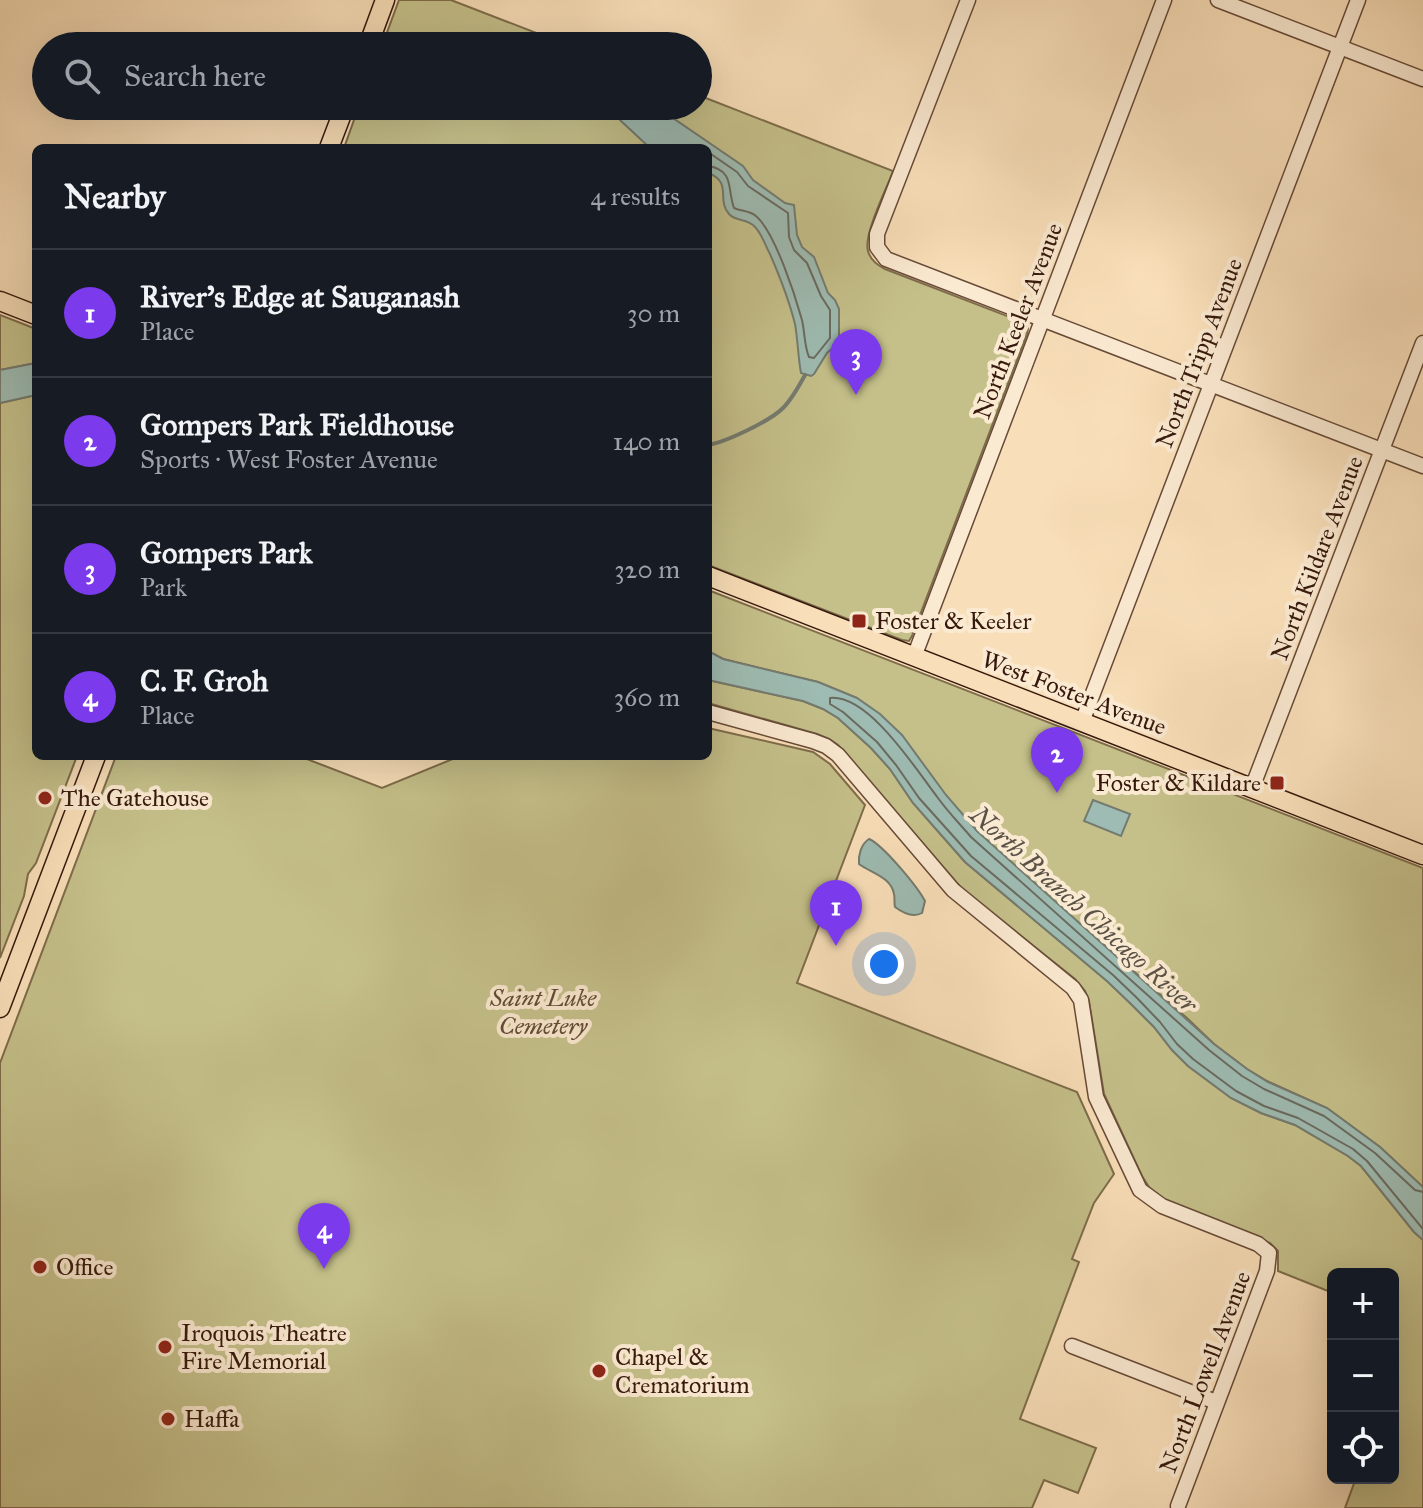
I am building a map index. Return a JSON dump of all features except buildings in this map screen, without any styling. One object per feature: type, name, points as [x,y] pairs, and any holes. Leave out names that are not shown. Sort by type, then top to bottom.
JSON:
[{"type":"main road","points":[[373,32],[385,0]]},
{"type":"main road","points":[[331,144],[340,120]]},
{"type":"main road","points":[[0,301],[32,313]]},
{"type":"main road","name":"West Foster Avenue","points":[[712,578],[1423,853]]},
{"type":"main road","points":[[0,1008],[94,760]]},
{"type":"street","points":[[968,0],[877,234],[877,247],[886,259],[1423,466]]},
{"type":"street","name":"North Keeler Avenue","points":[[914,657],[1164,0]]},
{"type":"street","points":[[1218,0],[1423,79]]},
{"type":"street","name":"North Tripp Avenue","points":[[1082,722],[1358,0]]},
{"type":"street","name":"North Kildare Avenue","points":[[1252,788],[1423,343]]},
{"type":"street","name":"North Lowell Avenue","points":[[712,713],[826,746],[838,755],[953,890],[1073,988],[1081,1000],[1096,1097],[1140,1190],[1162,1206],[1258,1244],[1269,1253],[1266,1275],[1178,1506]]},
{"type":"street","points":[[1072,1346],[1216,1402]]},
{"type":"green space","points":[[399,0],[451,0],[534,32],[387,32]]},
{"type":"green space","points":[[712,100],[893,171],[869,234],[867,244],[872,259],[885,269],[1025,323],[1028,329],[909,641],[712,567],[712,144],[345,144],[354,120],[712,120]]},
{"type":"green space","points":[[0,315],[32,327],[32,364],[0,370]]},
{"type":"green space","points":[[32,396],[32,760],[75,760],[36,863],[28,874],[24,896],[0,958],[0,403]]},
{"type":"green space","points":[[712,592],[1423,868],[1423,1187],[1380,1147],[1327,1108],[1267,1081],[1214,1044],[999,853],[857,698],[818,682],[723,659],[712,653]]},
{"type":"green space","points":[[712,681],[803,701],[838,718],[890,769],[913,803],[965,862],[1107,981],[1188,1066],[1231,1098],[1295,1125],[1348,1156],[1361,1166],[1423,1240],[1423,1508],[1345,1508],[1354,1484],[1399,1484],[1399,1268],[1327,1268],[1327,1291],[1278,1271],[1278,1251],[1270,1243],[1167,1202],[1149,1187],[1104,1094],[1085,991],[1075,979],[963,890],[838,745],[829,739],[712,704]]},
{"type":"green space","name":"Saint Luke Cemetery","points":[[712,729],[813,752],[830,764],[865,805],[797,983],[1077,1092],[1114,1174],[1094,1203],[1072,1259],[1079,1262],[1020,1419],[1096,1448],[1078,1493],[1044,1480],[1032,1508],[0,1508],[0,1063],[114,760],[309,760],[382,788],[450,760],[712,760]]},
{"type":"water","points":[[620,120],[676,120],[711,144],[646,144]]},
{"type":"water","points":[[712,145],[743,166],[753,180],[785,203],[794,205],[797,235],[802,247],[814,257],[828,293],[839,309],[839,339],[811,376],[801,373],[795,324],[763,240],[752,224],[732,216],[725,209],[722,186],[712,175]]},
{"type":"water","points":[[32,364],[32,396],[0,403],[0,370]]},
{"type":"water","points":[[712,653],[723,659],[818,682],[857,698],[880,714],[902,735],[977,831],[1214,1044],[1268,1082],[1327,1108],[1380,1147],[1423,1187],[1423,1240],[1361,1166],[1348,1156],[1295,1125],[1231,1098],[1188,1066],[1107,981],[965,862],[913,803],[871,748],[838,718],[803,701],[712,681]]},
{"type":"water","points":[[1093,800],[1130,814],[1121,836],[1084,821]]},
{"type":"water","points":[[869,839],[891,857],[915,886],[925,901],[922,913],[908,914],[895,907],[889,883],[859,864],[861,850]]},
{"type":"waterway","points":[[712,444],[747,430],[777,413],[789,401],[805,375]]},
{"type":"place","name":"Gompers Park","points":[[856,395]]},
{"type":"place","name":"Foster & Keeler","points":[[859,621]]},
{"type":"place","name":"Foster & Kildare","points":[[1277,783]]},
{"type":"place","name":"Gompers Park Fieldhouse","points":[[1057,793]]},
{"type":"place","name":"The Gatehouse","points":[[45,798]]},
{"type":"place","name":"River's Edge at Sauganash","points":[[836,946]]},
{"type":"place","name":"Office","points":[[40,1267]]},
{"type":"place","name":"C. F. Groh","points":[[324,1269]]},
{"type":"place","name":"Iroquois Theatre Fire Memorial","points":[[165,1347]]},
{"type":"place","name":"Chapel & Crematorium","points":[[599,1371]]},
{"type":"place","name":"Haffa","points":[[168,1419]]},
{"type":"water label","name":"North Branch Chicago River","points":[[1084,909]]}]
